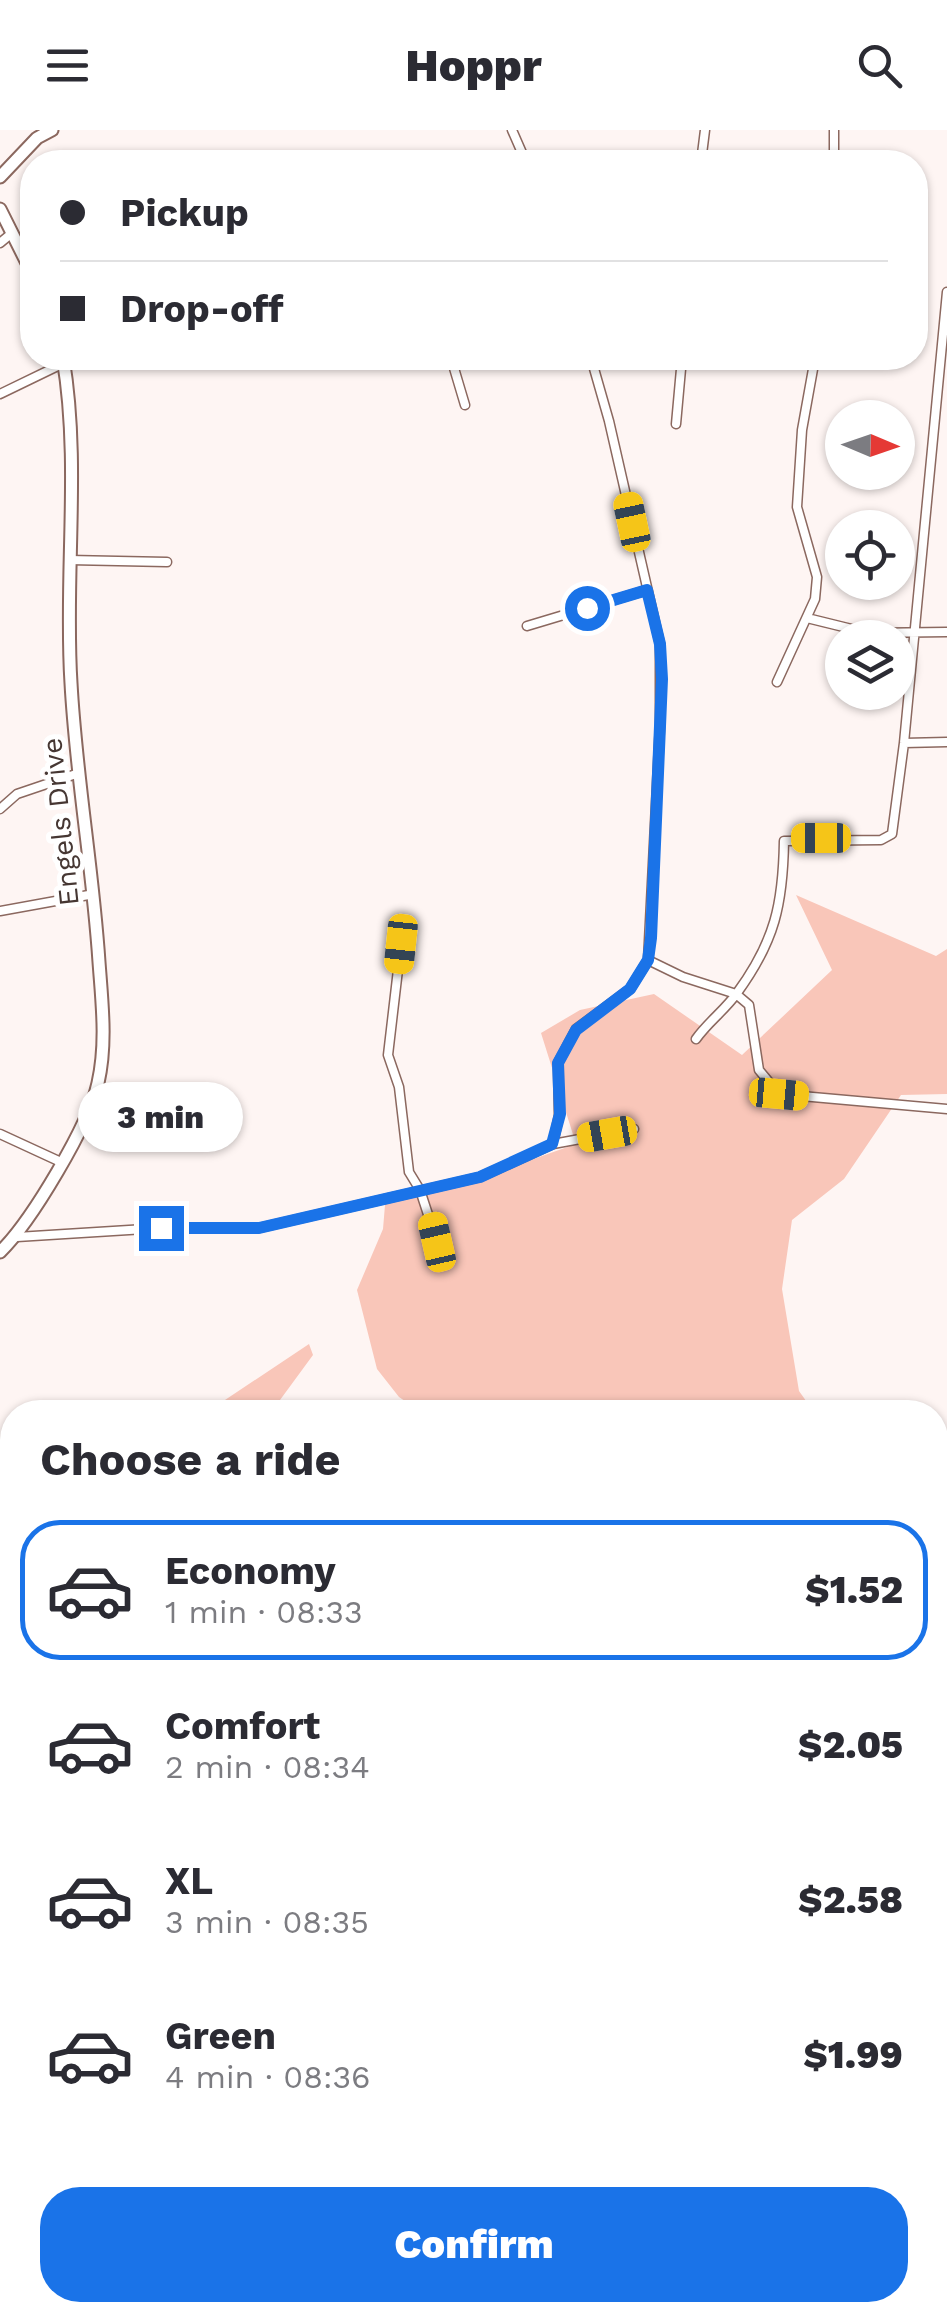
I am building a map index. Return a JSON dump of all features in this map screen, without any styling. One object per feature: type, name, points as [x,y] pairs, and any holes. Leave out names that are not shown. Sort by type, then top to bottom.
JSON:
[{"type":"street","points":[[25,150],[52,130]]},
{"type":"street","points":[[0,176],[20,155]]},
{"type":"street","points":[[0,209],[20,250]]},
{"type":"street","points":[[0,243],[12,234]]},
{"type":"street","points":[[915,621],[947,292]]},
{"type":"street","points":[[0,394],[44,370]]},
{"type":"street","name":"Engels Drive","points":[[0,1252],[16,1236],[63,1162],[98,1087],[104,1041],[95,894],[70,681],[70,479],[64,370]]},
{"type":"street","points":[[455,370],[464,405]]},
{"type":"street","points":[[552,1144],[560,1114],[558,1063],[576,1030],[630,989],[648,960],[662,679],[660,644],[594,370]]},
{"type":"street","points":[[676,424],[681,370]]},
{"type":"street","points":[[777,682],[815,598],[817,576],[798,507],[802,430],[813,370]]},
{"type":"street","points":[[69,560],[167,562]]},
{"type":"street","points":[[527,626],[647,590]]},
{"type":"street","points":[[807,618],[825,623]]},
{"type":"street","points":[[915,631],[947,632]]},
{"type":"street","points":[[696,1039],[736,994],[769,941],[784,891],[784,841],[880,840],[892,834],[907,710]]},
{"type":"street","points":[[904,743],[947,742]]},
{"type":"street","points":[[0,809],[16,794],[79,774]]},
{"type":"street","points":[[0,911],[95,894]]},
{"type":"street","points":[[401,944],[388,1055],[400,1087],[409,1172],[446,1257]]},
{"type":"street","points":[[648,960],[683,978],[736,994],[749,1005],[759,1070],[779,1094],[947,1110]]},
{"type":"street","points":[[16,1236],[161,1228],[259,1228],[480,1177],[552,1144],[634,1128]]},
{"type":"street","points":[[0,1134],[63,1162]]},
{"type":"shaded area","points":[[796,895],[936,956],[947,949],[947,1094],[901,1095],[844,1179],[792,1220],[782,1289],[799,1391],[805,1400],[399,1397],[377,1369],[357,1290],[383,1229],[386,1193],[502,1170],[576,1144],[541,1033],[580,1010],[654,994],[742,1055],[832,970]]},
{"type":"shaded area","points":[[309,1344],[313,1355],[280,1400],[225,1400]]},
{"type":"route","points":[[161,1228],[259,1228],[480,1177],[552,1144],[560,1114],[558,1063],[576,1030],[630,989],[648,960],[651,938],[662,679],[660,644],[647,590],[587,608]]}]
